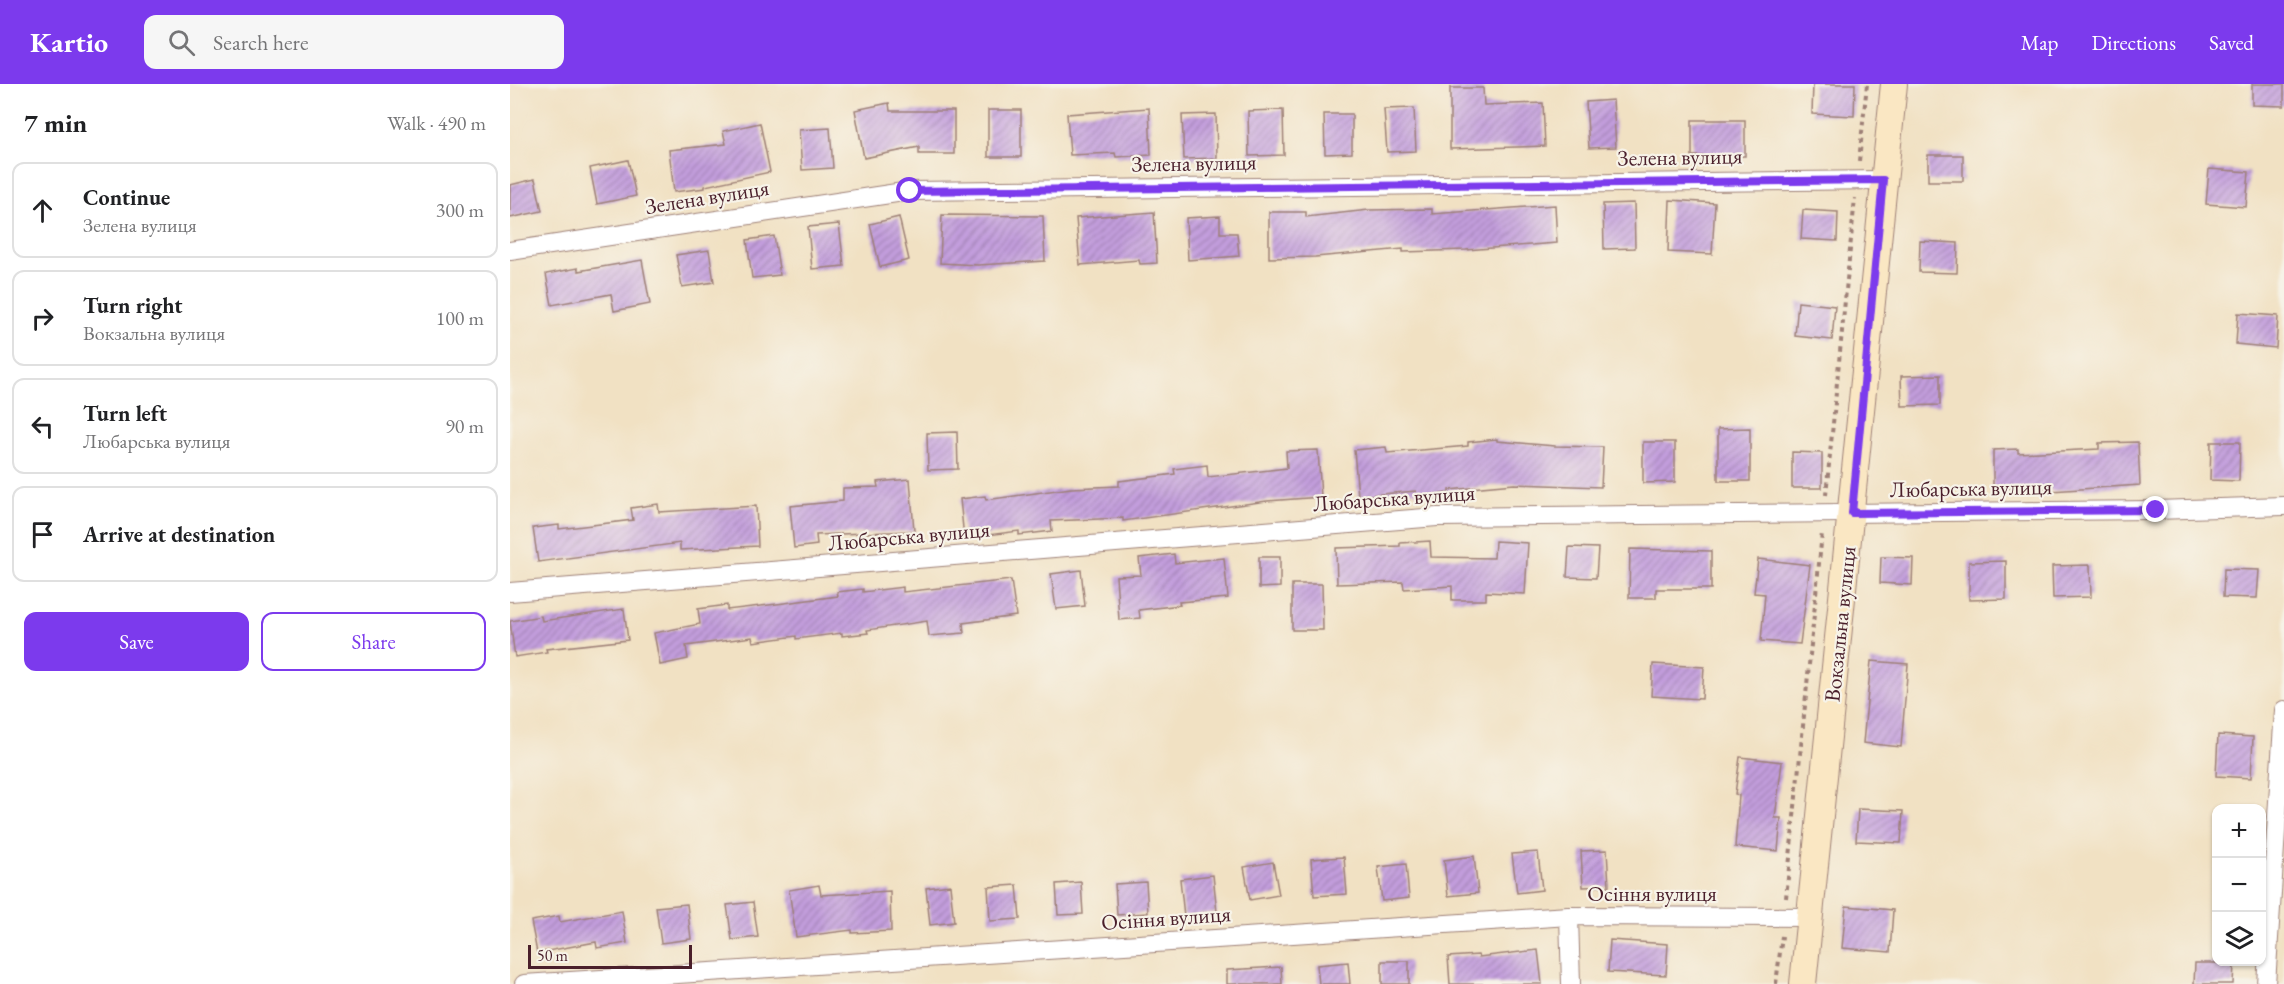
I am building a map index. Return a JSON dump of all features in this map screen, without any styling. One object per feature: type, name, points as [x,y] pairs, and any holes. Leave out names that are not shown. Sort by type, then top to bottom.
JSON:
[{"type":"main road","name":"Вокзальна вулиця","points":[[1803,984],[1852,513],[1893,84]]},
{"type":"street","name":"Зелена вулиця","points":[[510,251],[910,191],[1883,180]]},
{"type":"street","name":"Любарська вулиця","points":[[510,592],[1437,517],[2156,510],[2284,506]]},
{"type":"street","points":[[2266,984],[2284,710]]},
{"type":"street","name":"Осіння вулиця","points":[[524,984],[1569,916],[1810,917]]},
{"type":"street","points":[[1569,916],[1571,984]]},
{"type":"building","points":[[1813,84],[1855,84],[1854,116],[1812,114]]},
{"type":"building","points":[[2252,84],[2284,84],[2284,106],[2252,105]]},
{"type":"building","points":[[1450,88],[1483,88],[1484,105],[1543,103],[1545,146],[1450,149]]},
{"type":"building","points":[[1613,100],[1616,147],[1589,148],[1586,102]]},
{"type":"building","points":[[889,103],[890,111],[954,111],[954,154],[919,154],[919,147],[864,158],[855,110]]},
{"type":"building","points":[[1149,108],[1151,155],[1116,157],[1115,153],[1070,155],[1067,114]]},
{"type":"building","points":[[1414,108],[1416,151],[1387,152],[1384,109]]},
{"type":"building","points":[[988,110],[1021,110],[1021,157],[988,157]]},
{"type":"building","points":[[1283,110],[1284,155],[1249,156],[1248,111]]},
{"type":"building","points":[[1216,114],[1217,158],[1184,159],[1182,115]]},
{"type":"building","points":[[1324,114],[1352,114],[1352,153],[1325,154]]},
{"type":"building","points":[[1692,120],[1745,120],[1745,156],[1692,156]]},
{"type":"building","points":[[760,123],[770,172],[705,186],[705,188],[674,192],[669,150],[726,144],[723,131]]},
{"type":"building","points":[[830,128],[833,168],[802,170],[799,130]]},
{"type":"building","points":[[1928,155],[1963,155],[1963,181],[1928,181]]},
{"type":"building","points":[[628,160],[636,196],[597,204],[590,168]]},
{"type":"building","points":[[2209,169],[2249,172],[2246,207],[2206,204]]},
{"type":"building","points":[[535,179],[542,211],[510,218],[510,185]]},
{"type":"building","points":[[1670,200],[1715,203],[1712,254],[1668,252]]},
{"type":"building","points":[[1634,203],[1635,248],[1604,249],[1603,204]]},
{"type":"building","points":[[1555,205],[1557,243],[1466,250],[1403,252],[1403,249],[1315,257],[1269,258],[1269,212],[1306,212],[1306,217],[1369,210],[1432,209],[1432,214]]},
{"type":"building","points":[[1803,210],[1838,212],[1837,241],[1801,239]]},
{"type":"building","points":[[1154,212],[1157,263],[1140,264],[1139,260],[1080,265],[1076,218]]},
{"type":"building","points":[[942,215],[1043,216],[1045,261],[978,265],[940,263]]},
{"type":"building","points":[[1220,216],[1220,233],[1237,233],[1239,256],[1188,260],[1186,218]]},
{"type":"building","points":[[899,217],[909,260],[880,267],[870,224]]},
{"type":"building","points":[[839,224],[844,266],[812,269],[808,227]]},
{"type":"building","points":[[774,236],[780,275],[752,278],[747,240]]},
{"type":"building","points":[[1920,241],[1958,243],[1957,273],[1919,272]]},
{"type":"building","points":[[709,250],[714,282],[682,287],[676,255]]},
{"type":"building","points":[[642,260],[650,304],[614,311],[611,294],[552,305],[546,274]]},
{"type":"building","points":[[1798,302],[1835,306],[1832,340],[1795,336]]},
{"type":"building","points":[[2238,313],[2278,316],[2276,348],[2236,344]]},
{"type":"building","points":[[1940,375],[1940,405],[1902,406],[1901,376]]},
{"type":"building","points":[[1750,428],[1750,481],[1718,481],[1718,429]]},
{"type":"building","points":[[957,432],[958,469],[928,470],[927,433]]},
{"type":"building","points":[[1497,439],[1497,441],[1555,446],[1603,447],[1601,487],[1514,484],[1449,490],[1449,493],[1417,496],[1416,491],[1358,496],[1354,450],[1386,447],[1387,453],[1468,446],[1468,442]]},
{"type":"building","points":[[1643,442],[1675,442],[1675,482],[1643,483]]},
{"type":"building","points":[[2138,442],[2140,485],[2051,491],[2050,488],[1993,488],[1993,450],[2018,449],[2018,453],[2099,449],[2099,443]]},
{"type":"building","points":[[2211,442],[2240,442],[2239,481],[2210,480]]},
{"type":"building","points":[[1318,450],[1321,497],[1267,501],[1123,521],[1123,518],[1051,521],[1052,531],[1019,535],[1019,531],[964,538],[960,499],[985,496],[986,500],[1071,488],[1119,486],[1119,481],[1175,474],[1174,469],[1207,465],[1208,477],[1287,468],[1286,451]]},
{"type":"building","points":[[1792,452],[1822,453],[1822,488],[1792,488]]},
{"type":"building","points":[[910,479],[914,531],[816,535],[817,545],[794,548],[790,506],[843,501],[843,488],[878,487],[877,482]]},
{"type":"building","points":[[658,504],[659,512],[756,506],[758,546],[680,550],[680,543],[538,562],[533,528],[559,525],[559,529],[633,520],[631,508]]},
{"type":"building","points":[[1430,541],[1431,557],[1494,558],[1495,541],[1528,543],[1525,594],[1486,592],[1486,600],[1452,600],[1452,586],[1404,589],[1403,582],[1337,584],[1336,548],[1400,546],[1400,543]]},
{"type":"building","points":[[1569,547],[1598,548],[1596,578],[1567,577]]},
{"type":"building","points":[[1630,549],[1711,551],[1711,589],[1656,589],[1656,598],[1629,598]]},
{"type":"building","points":[[1174,554],[1175,563],[1224,558],[1228,598],[1179,602],[1180,605],[1139,610],[1140,618],[1119,620],[1116,576],[1141,575],[1139,558]]},
{"type":"building","points":[[1259,557],[1280,557],[1280,587],[1259,588]]},
{"type":"building","points":[[1881,557],[1913,558],[1912,585],[1880,583]]},
{"type":"building","points":[[1758,559],[1810,565],[1800,644],[1761,641],[1765,594],[1754,593]]},
{"type":"building","points":[[2006,561],[2006,599],[1969,600],[1969,562]]},
{"type":"building","points":[[2090,565],[2091,597],[2053,598],[2052,566]]},
{"type":"building","points":[[2224,569],[2259,570],[2257,598],[2223,597]]},
{"type":"building","points":[[1081,570],[1085,606],[1056,609],[1051,574]]},
{"type":"building","points":[[1011,580],[1016,616],[963,623],[964,633],[929,636],[927,621],[842,636],[842,633],[796,639],[796,636],[753,642],[752,637],[686,646],[688,659],[660,665],[654,633],[700,624],[698,609],[727,605],[727,610],[769,605],[838,596],[837,592],[863,589],[863,592],[903,587],[903,592]]},
{"type":"building","points":[[1292,584],[1322,584],[1323,630],[1292,630]]},
{"type":"building","points":[[624,609],[628,640],[546,649],[547,652],[515,657],[510,621],[541,616],[542,621]]},
{"type":"building","points":[[1871,661],[1908,664],[1901,747],[1863,743]]},
{"type":"building","points":[[1653,664],[1704,667],[1702,699],[1651,696]]},
{"type":"building","points":[[2218,735],[2253,737],[2251,778],[2216,776]]},
{"type":"building","points":[[1740,757],[1782,762],[1775,818],[1781,818],[1778,851],[1735,847],[1739,795],[1735,794]]},
{"type":"building","points":[[1858,809],[1903,811],[1901,843],[1856,841]]},
{"type":"building","points":[[1607,850],[1609,886],[1583,887],[1581,851]]},
{"type":"building","points":[[1538,852],[1542,890],[1517,893],[1512,854]]},
{"type":"building","points":[[1474,856],[1478,893],[1448,896],[1444,860]]},
{"type":"building","points":[[1344,857],[1347,894],[1314,896],[1311,859]]},
{"type":"building","points":[[1273,862],[1279,895],[1250,900],[1244,867]]},
{"type":"building","points":[[1406,864],[1409,898],[1382,901],[1378,867]]},
{"type":"building","points":[[1213,875],[1217,912],[1184,916],[1180,879]]},
{"type":"building","points":[[1081,882],[1083,914],[1058,915],[1056,884]]},
{"type":"building","points":[[1146,882],[1148,913],[1117,915],[1115,884]]},
{"type":"building","points":[[819,885],[821,895],[890,891],[891,931],[852,933],[852,930],[796,937],[789,890]]},
{"type":"building","points":[[950,885],[954,922],[930,925],[926,888]]},
{"type":"building","points":[[1017,885],[1020,919],[990,921],[988,887]]},
{"type":"building","points":[[753,902],[758,937],[732,940],[727,905]]},
{"type":"building","points":[[687,904],[691,939],[661,943],[656,907]]},
{"type":"building","points":[[1846,906],[1893,910],[1890,952],[1842,948]]},
{"type":"building","points":[[622,911],[627,943],[597,948],[596,942],[537,953],[531,921],[559,916],[560,922]]},
{"type":"building","points":[[1610,940],[1668,944],[1666,975],[1608,972]]},
{"type":"building","points":[[1538,950],[1542,984],[1450,984],[1448,957],[1478,955],[1479,957]]},
{"type":"building","points":[[1382,961],[1409,961],[1409,984],[1382,984]]},
{"type":"building","points":[[1348,962],[1350,984],[1319,984],[1317,965]]},
{"type":"building","points":[[2195,963],[2234,966],[2233,984],[2194,984]]},
{"type":"building","points":[[1281,967],[1282,984],[1227,984],[1227,970]]},
{"type":"route","points":[[910,191],[1883,180],[1852,513],[2156,510]]}]
